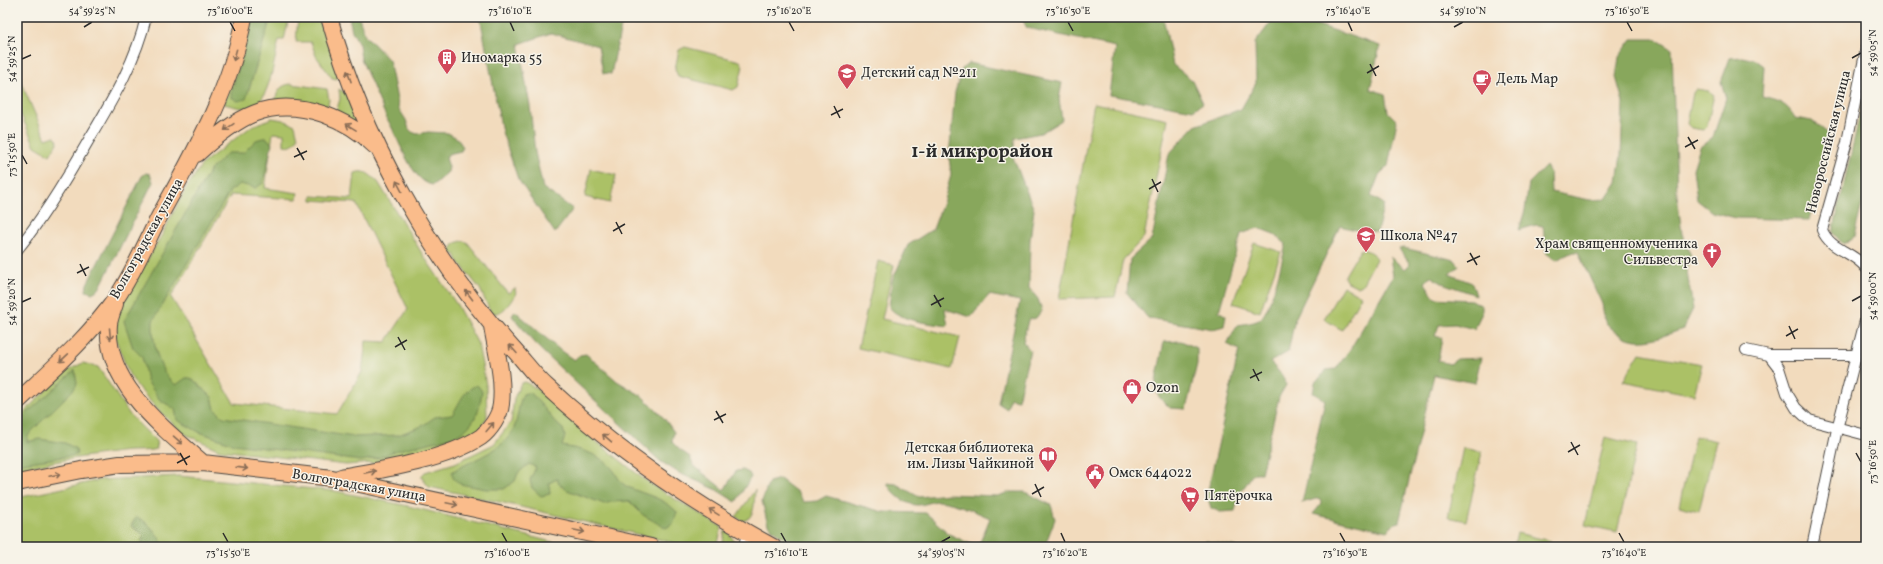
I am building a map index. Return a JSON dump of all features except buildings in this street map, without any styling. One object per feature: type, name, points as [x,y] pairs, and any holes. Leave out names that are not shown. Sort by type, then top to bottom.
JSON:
[{"type":"main road","name":"Волгоградская улица","points":[[17,402],[75,348],[117,296],[190,160],[228,79],[244,17]]},
{"type":"main road","points":[[329,17],[362,111],[406,200],[442,259],[492,326],[545,385],[616,446],[746,539],[773,547]]},
{"type":"main road","points":[[190,160],[214,138],[232,125],[249,115],[276,107],[308,109],[349,125],[366,136],[381,151]]},
{"type":"main road","points":[[117,296],[109,324],[112,353],[119,372],[131,391],[151,417],[204,463]]},
{"type":"main road","points":[[332,478],[410,464],[461,448],[482,436],[494,424],[501,406],[501,380],[492,326]]},
{"type":"main road","name":"Волгоградская улица","points":[[17,483],[120,464],[204,463],[332,478],[651,547]]},
{"type":"street","points":[[17,250],[67,178],[102,118],[127,70],[142,33],[146,17]]},
{"type":"street","name":"Новороссийская улица","points":[[1866,49],[1847,142],[1822,230],[1826,240],[1861,262],[1866,268]]},
{"type":"street","points":[[1812,547],[1837,429],[1866,317]]},
{"type":"street","points":[[1746,350],[1768,355],[1856,355]]},
{"type":"street","points":[[1768,355],[1779,368],[1787,393],[1796,408],[1809,420],[1837,429],[1866,435]]},
{"type":"green space","points":[[259,17],[289,18],[284,40],[279,40],[267,88],[258,104],[252,107],[242,108],[224,104],[250,21]]},
{"type":"green space","points":[[298,17],[319,17],[340,73],[337,79],[332,78],[316,56],[311,42],[296,42]]},
{"type":"green space","points":[[349,17],[359,17],[365,35],[389,60],[399,109],[406,120],[409,129],[417,134],[428,132],[448,133],[457,138],[463,147],[461,151],[448,154],[446,158],[449,167],[448,172],[433,185],[425,182],[418,176],[406,157],[387,119],[361,59],[359,44],[352,31]]},
{"type":"green space","points":[[480,17],[623,17],[611,74],[603,73],[598,46],[551,33],[519,44],[530,106],[535,152],[543,188],[573,209],[555,233],[518,179],[502,132]]},
{"type":"green space","points":[[1021,17],[1076,17],[1087,19],[1089,17],[1163,17],[1173,65],[1192,80],[1203,103],[1193,110],[1109,95],[1115,47],[1027,28]]},
{"type":"green space","points":[[259,20],[268,22],[269,24],[246,99],[238,101],[231,97],[231,94],[251,23]]},
{"type":"green space","points":[[1271,22],[1312,23],[1380,46],[1370,89],[1385,94],[1388,112],[1397,121],[1388,166],[1379,175],[1371,196],[1384,204],[1377,232],[1356,230],[1340,226],[1295,319],[1288,352],[1270,362],[1282,375],[1286,385],[1279,397],[1261,473],[1255,473],[1251,476],[1240,493],[1235,511],[1220,512],[1211,508],[1207,495],[1239,350],[1227,344],[1237,325],[1259,320],[1268,307],[1276,285],[1286,244],[1274,234],[1258,228],[1241,234],[1219,311],[1226,316],[1224,326],[1213,329],[1148,318],[1127,293],[1130,259],[1152,239],[1169,154],[1195,126],[1241,109],[1256,83],[1255,43]]},
{"type":"green space","points":[[1632,39],[1656,39],[1672,49],[1677,195],[1682,234],[1691,256],[1687,271],[1693,309],[1683,329],[1652,339],[1642,340],[1624,336],[1615,331],[1605,322],[1602,304],[1578,252],[1573,252],[1556,260],[1546,253],[1543,226],[1536,225],[1519,230],[1525,210],[1529,183],[1546,166],[1550,173],[1551,192],[1590,200],[1606,199],[1617,182],[1621,155],[1623,102],[1616,77],[1619,57]]},
{"type":"green space","points":[[685,47],[740,61],[743,66],[738,87],[733,90],[678,76],[675,69],[679,50]]},
{"type":"green space","points":[[1742,57],[1756,60],[1764,66],[1762,97],[1782,103],[1789,109],[1795,118],[1812,121],[1829,134],[1809,220],[1736,218],[1712,212],[1697,200],[1693,169],[1700,147],[1713,137],[1726,98],[1721,82],[1730,58]]},
{"type":"green space","points":[[969,63],[1062,83],[1059,99],[1062,120],[1041,133],[1015,138],[1013,157],[1034,210],[1030,240],[1029,288],[1038,299],[1042,310],[1036,318],[1028,320],[1023,342],[1030,350],[1018,400],[1010,398],[1007,409],[998,403],[1020,301],[989,295],[971,317],[945,309],[948,326],[908,319],[894,312],[889,307],[892,281],[908,245],[933,229],[943,203],[951,175],[949,156],[955,92],[962,69]]},
{"type":"green space","points":[[17,73],[46,139],[55,136],[58,141],[50,155],[35,146],[17,106]]},
{"type":"green space","points":[[291,84],[327,89],[329,100],[327,108],[275,104],[276,96],[279,90],[284,86]]},
{"type":"green space","points":[[1866,87],[1866,187],[1854,237],[1843,244],[1833,233]]},
{"type":"green space","points":[[339,89],[347,94],[361,129],[335,116],[340,99]]},
{"type":"green space","points":[[1696,89],[1709,91],[1714,95],[1707,126],[1703,130],[1691,128],[1687,124],[1693,93]]},
{"type":"green space","points":[[1094,103],[1168,119],[1144,237],[1123,260],[1115,297],[1059,299]]},
{"type":"green space","points":[[272,118],[283,120],[295,125],[298,138],[289,146],[286,146],[284,145],[284,134],[273,133],[265,188],[298,193],[297,199],[231,195],[171,297],[234,403],[337,414],[362,372],[366,341],[386,342],[408,309],[356,203],[312,200],[312,196],[352,199],[355,173],[365,172],[378,182],[423,255],[457,305],[478,344],[486,385],[487,417],[481,428],[470,438],[405,454],[387,462],[346,465],[220,450],[183,433],[157,409],[137,386],[129,374],[116,340],[116,324],[120,307],[163,233],[186,188],[203,163],[252,126]]},
{"type":"green space","points":[[267,138],[272,144],[263,183],[256,188],[240,184],[230,191],[153,321],[157,356],[165,373],[176,385],[186,378],[190,378],[196,382],[212,397],[215,409],[223,417],[354,437],[398,435],[422,426],[435,417],[452,415],[462,397],[468,390],[477,385],[482,391],[475,418],[461,433],[454,437],[395,451],[378,458],[361,461],[234,444],[199,432],[177,420],[175,409],[160,400],[147,381],[142,357],[133,348],[124,321],[210,170],[228,153],[243,153],[256,140]]},
{"type":"green space","points":[[591,169],[616,175],[610,203],[585,197]]},
{"type":"green space","points":[[146,173],[150,174],[153,182],[99,289],[92,293],[86,291],[87,284],[142,176]]},
{"type":"green space","points":[[462,241],[467,242],[508,293],[515,288],[516,294],[503,310],[496,313],[491,313],[480,289],[458,261],[455,254],[448,254],[455,243]]},
{"type":"green space","points":[[1254,243],[1281,252],[1260,312],[1233,303]]},
{"type":"green space","points":[[1404,248],[1455,260],[1459,266],[1449,274],[1472,283],[1476,295],[1442,283],[1430,276],[1425,283],[1435,298],[1472,300],[1482,306],[1482,313],[1474,329],[1455,324],[1439,325],[1435,336],[1442,338],[1438,361],[1450,364],[1457,359],[1481,358],[1475,383],[1434,375],[1399,522],[1395,523],[1387,531],[1313,514],[1322,503],[1319,498],[1302,503],[1325,400],[1313,393],[1315,382],[1321,377],[1325,370],[1336,369],[1351,348],[1393,276],[1390,257],[1405,269],[1410,264],[1399,249]]},
{"type":"green space","points":[[1360,250],[1370,252],[1376,259],[1362,285],[1358,287],[1346,281],[1344,277]]},
{"type":"green space","points":[[878,261],[894,265],[882,319],[960,337],[952,369],[858,348]]},
{"type":"green space","points":[[1343,286],[1361,296],[1342,330],[1324,319]]},
{"type":"green space","points":[[515,311],[561,351],[574,360],[580,355],[586,354],[617,381],[642,396],[664,418],[674,432],[672,442],[690,457],[693,465],[724,490],[736,471],[743,470],[749,473],[751,477],[736,502],[715,489],[679,473],[660,461],[541,350],[512,316]]},
{"type":"green space","points":[[1181,341],[1197,348],[1197,364],[1186,409],[1170,408],[1159,397],[1155,386],[1164,342]]},
{"type":"green space","points":[[1640,353],[1702,364],[1694,395],[1623,381]]},
{"type":"green space","points":[[83,363],[98,367],[130,415],[156,441],[157,449],[94,455],[17,469],[17,419],[66,371]]},
{"type":"green space","points":[[75,370],[77,384],[74,389],[32,431],[28,436],[27,442],[39,439],[65,443],[76,449],[77,455],[17,464],[17,422]]},
{"type":"green space","points":[[525,382],[536,388],[582,430],[641,477],[722,527],[717,547],[692,547],[429,487],[422,478],[422,475],[425,472],[455,463],[494,444],[511,422],[514,398],[521,383]]},
{"type":"green space","points":[[530,392],[555,422],[563,429],[565,436],[562,446],[597,456],[609,465],[621,482],[625,485],[654,497],[671,507],[677,512],[673,524],[666,528],[643,515],[629,501],[604,504],[567,490],[559,484],[557,479],[549,483],[550,494],[541,496],[532,488],[530,480],[536,467],[529,464],[518,473],[515,481],[504,489],[486,489],[460,484],[453,478],[452,472],[491,451],[505,441],[515,425],[523,394]]},
{"type":"green space","points":[[1695,436],[1716,441],[1699,511],[1679,506]]},
{"type":"green space","points":[[1605,437],[1637,445],[1617,532],[1585,525]]},
{"type":"green space","points":[[1463,448],[1482,452],[1466,521],[1448,517]]},
{"type":"green space","points":[[179,476],[335,491],[408,506],[572,547],[17,547],[17,498],[100,480]]},
{"type":"green space","points":[[780,479],[797,492],[804,502],[817,501],[826,496],[883,512],[926,513],[949,534],[975,546],[981,540],[990,518],[963,507],[942,501],[919,505],[910,504],[896,495],[887,483],[896,484],[919,497],[948,494],[997,496],[1010,492],[1025,492],[1051,505],[1055,519],[1045,545],[1047,547],[808,547],[779,535],[768,525],[762,501],[769,482]]},
{"type":"green space","points":[[755,490],[754,508],[750,516],[743,521],[736,517]]},
{"type":"green space","points":[[136,517],[141,519],[153,529],[164,547],[134,547],[141,544],[144,535],[131,526]]},
{"type":"green space","points":[[725,531],[729,533],[734,541],[733,547],[722,547]]},
{"type":"green space","points":[[1517,533],[1550,541],[1549,547],[1514,547]]},
{"type":"green space","points":[[1206,541],[1237,547],[1201,547]]},
{"type":"place","name":"Иномарка 55","points":[[447,75]]},
{"type":"place","name":"Детский сад №211","points":[[847,90]]},
{"type":"place","name":"Дель Мар","points":[[1482,96]]},
{"type":"place","name":"Школа №47","points":[[1366,253]]},
{"type":"place","name":"Храм священномученика Сильвестра","points":[[1712,269]]},
{"type":"place","name":"Ozon","points":[[1132,405]]},
{"type":"place","name":"Детская библиотека им. Лизы Чайкиной","points":[[1048,473]]},
{"type":"place","name":"Омск 644022","points":[[1095,490]]},
{"type":"place","name":"Пятёрочка","points":[[1190,513]]},
{"type":"district","name":"1-й микрорайон","points":[[982,152]]}]
